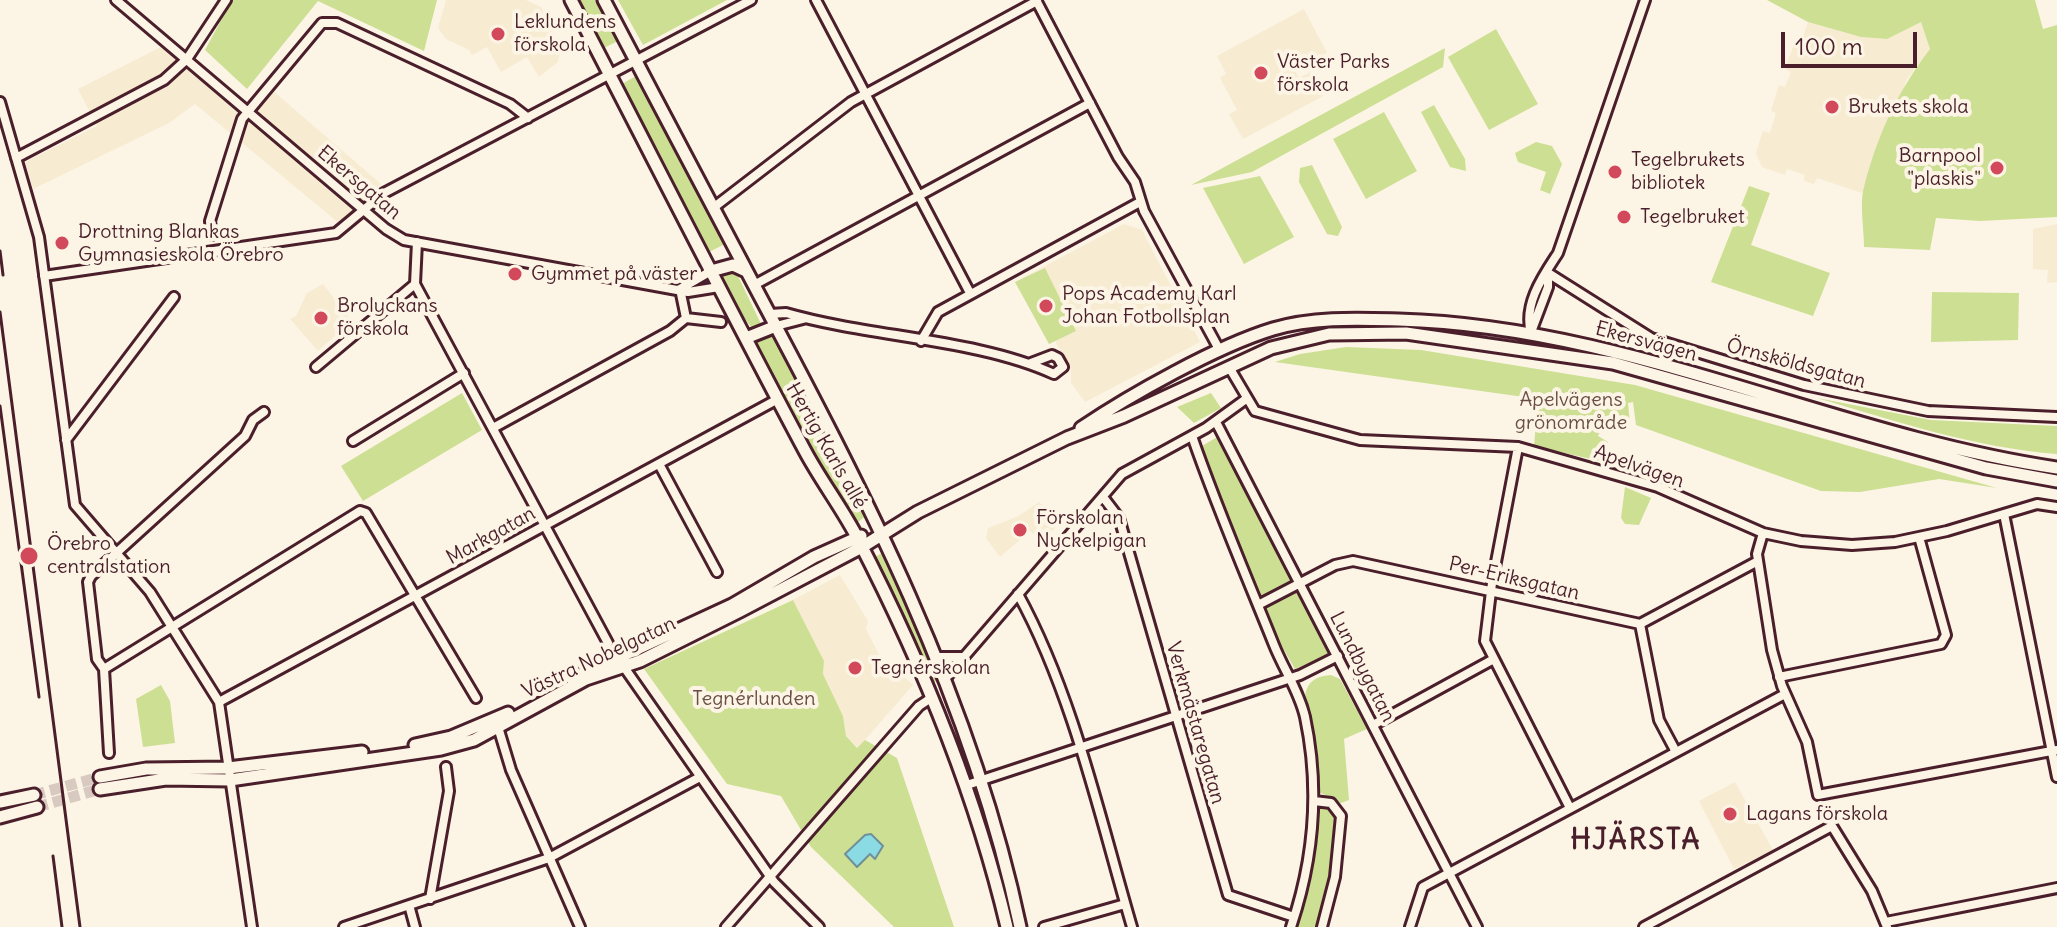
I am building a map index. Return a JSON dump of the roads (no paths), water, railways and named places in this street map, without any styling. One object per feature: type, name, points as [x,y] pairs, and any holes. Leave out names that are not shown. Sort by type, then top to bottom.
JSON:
[{"type":"main road","name":"Hertig Karls allé","points":[[571,0],[778,399],[859,542],[931,698],[967,785],[1007,927]]},
{"type":"main road","name":"Hertig Karls allé","points":[[604,0],[869,501],[945,679],[981,781],[1020,927]]},
{"type":"main road","points":[[711,271],[733,265],[747,271]]},
{"type":"main road","name":"Ekersvägen","points":[[1220,351],[1273,329],[1306,322],[1436,321],[1531,333],[1921,439],[2057,468]]},
{"type":"main road","points":[[746,338],[776,326]]},
{"type":"main road","name":"Ekersvägen","points":[[1229,367],[1298,340],[1359,332],[1406,333],[1643,364]]},
{"type":"main road","points":[[1527,348],[1531,333]]},
{"type":"main road","points":[[859,542],[1067,438],[1105,424],[1229,367],[1220,351],[1099,416],[1067,438]]},
{"type":"main road","name":"Ekersvägen","points":[[1723,387],[1986,468],[2057,481]]},
{"type":"main road","name":"Västra Nobelgatan","points":[[100,783],[163,768],[229,774],[441,749],[474,740],[577,684],[624,667],[859,542]]},
{"type":"main road","name":"Västra Nobelgatan","points":[[229,774],[421,744],[470,731],[600,663],[739,602],[859,542]]},
{"type":"main road","points":[[0,802],[35,801],[0,817]]},
{"type":"street","name":"Ekersgatan","points":[[116,0],[364,210],[404,240],[688,292],[719,287]]},
{"type":"street","points":[[16,158],[150,91],[187,59],[226,0]]},
{"type":"street","points":[[44,276],[336,233],[384,193],[751,0]]},
{"type":"street","points":[[816,0],[970,293]]},
{"type":"street","points":[[713,208],[864,95],[1036,0],[1135,182],[1140,202],[1220,351]]},
{"type":"street","points":[[1531,333],[1548,287],[1548,273],[1558,253],[1645,0]]},
{"type":"street","points":[[212,235],[210,221],[242,119],[317,26],[328,21],[510,104],[528,118]]},
{"type":"street","points":[[0,102],[39,237],[75,505],[150,592],[219,702],[252,927]]},
{"type":"street","points":[[754,285],[1090,103]]},
{"type":"street","points":[[921,341],[932,317],[970,293],[1140,202]]},
{"type":"street","points":[[417,242],[415,284],[608,643]]},
{"type":"street","points":[[686,318],[680,289],[711,271]]},
{"type":"street","name":"Örnsköldsgatan","points":[[1548,273],[1651,338],[1804,385],[1891,406],[1951,414],[2057,417]]},
{"type":"street","points":[[316,367],[415,284]]},
{"type":"street","points":[[66,440],[174,297]]},
{"type":"street","points":[[770,314],[1031,363]]},
{"type":"street","points":[[493,428],[670,331],[686,318],[721,322]]},
{"type":"street","points":[[776,326],[804,319]]},
{"type":"street","points":[[945,679],[961,657],[1132,467],[1216,422],[1246,399],[1229,367]]},
{"type":"street","points":[[353,441],[464,373]]},
{"type":"street","name":"Markgatan","points":[[219,702],[778,399]]},
{"type":"street","name":"Apelvägen","points":[[1246,399],[1255,411],[1360,440],[1518,447],[1658,487],[1763,533],[1801,541],[1852,545],[1919,537],[2037,504],[2057,507]]},
{"type":"street","points":[[109,753],[104,669],[97,659],[90,578],[245,436],[253,420],[264,412]]},
{"type":"street","name":"Lundbygatan","points":[[1216,422],[1302,583],[1477,927]]},
{"type":"street","points":[[1192,436],[1258,605],[1300,698],[1308,733],[1314,801],[1309,857],[1292,922]]},
{"type":"street","points":[[1518,447],[1484,631],[1492,660],[1570,808]]},
{"type":"street","points":[[659,464],[717,572]]},
{"type":"street","name":"Verkmästaregatan","points":[[1103,497],[1119,518],[1228,895],[1292,922]]},
{"type":"street","points":[[104,669],[360,511],[366,513],[476,698]]},
{"type":"street","points":[[2004,514],[2057,777]]},
{"type":"street","points":[[1763,533],[1758,561],[1779,677],[1807,742],[1818,795],[2054,750]]},
{"type":"street","points":[[1779,677],[1941,644],[1946,635],[1919,537]]},
{"type":"street","name":"Per-Eriksgatan","points":[[1258,605],[1335,565],[1353,561],[1640,624]]},
{"type":"street","points":[[1676,752],[1659,720],[1640,624],[1758,561]]},
{"type":"street","points":[[1018,594],[1033,620],[1080,748],[1132,927]]},
{"type":"street","points":[[967,785],[1290,678],[1338,656]]},
{"type":"street","points":[[936,657],[961,657]]},
{"type":"street","points":[[1373,725],[1492,660]]},
{"type":"street","points":[[624,667],[770,877],[819,927]]},
{"type":"street","points":[[1410,927],[1419,891],[1785,694]]},
{"type":"street","points":[[726,927],[919,706],[931,698]]},
{"type":"street","points":[[498,727],[505,754],[580,927]]},
{"type":"street","points":[[430,899],[430,882],[448,799],[446,767]]},
{"type":"street","points":[[344,927],[549,858],[700,777]]},
{"type":"street","points":[[1314,801],[1331,803],[1341,816],[1335,877],[1322,927]]},
{"type":"street","points":[[1644,927],[1832,826],[1872,891],[1886,925],[2057,888]]},
{"type":"street","points":[[1044,927],[1125,904]]},
{"type":"street","points":[[409,905],[415,927]]},
{"type":"water","points":[[871,834],[883,846],[875,859],[870,854],[857,867],[845,854],[865,835]]},
{"type":"tunnel","points":[[34,795],[100,777]]},
{"type":"tunnel","points":[[37,807],[100,789]]},
{"type":"railway","points":[[0,251],[3,275]]},
{"type":"railway","points":[[0,312],[80,927]]},
{"type":"railway","points":[[0,406],[39,697]]},
{"type":"railway","points":[[53,856],[62,927]]},
{"type":"place","name":"Leklundens förskola","points":[[498,34]]},
{"type":"place","name":"Väster Parks förskola","points":[[1261,73]]},
{"type":"place","name":"Brukets skola","points":[[1832,107]]},
{"type":"place","name":"Barnpool \"plaskis\"","points":[[1997,168]]},
{"type":"place","name":"Tegelbrukets bibliotek","points":[[1615,172]]},
{"type":"place","name":"Tegelbruket","points":[[1624,217]]},
{"type":"place","name":"Drottning Blankas Gymnasieskola Örebro","points":[[62,243]]},
{"type":"place","name":"Gymmet på väster","points":[[515,274]]},
{"type":"place","name":"Pops Academy Karl Johan Fotbollsplan","points":[[1046,306]]},
{"type":"place","name":"Brolyckans förskola","points":[[321,318]]},
{"type":"place","name":"Förskolan Nyckelpigan","points":[[1020,530]]},
{"type":"place","name":"Örebro centralstation","points":[[29,556]]},
{"type":"place","name":"Tegnérskolan","points":[[855,668]]},
{"type":"place","name":"Lagans förskola","points":[[1730,814]]},
{"type":"district","name":"HJÄRSTA","points":[[1636,841]]},
{"type":"park label","name":"Apelvägens grönområde","points":[[1571,412]]},
{"type":"park label","name":"Tegnérlunden","points":[[754,699]]}]
